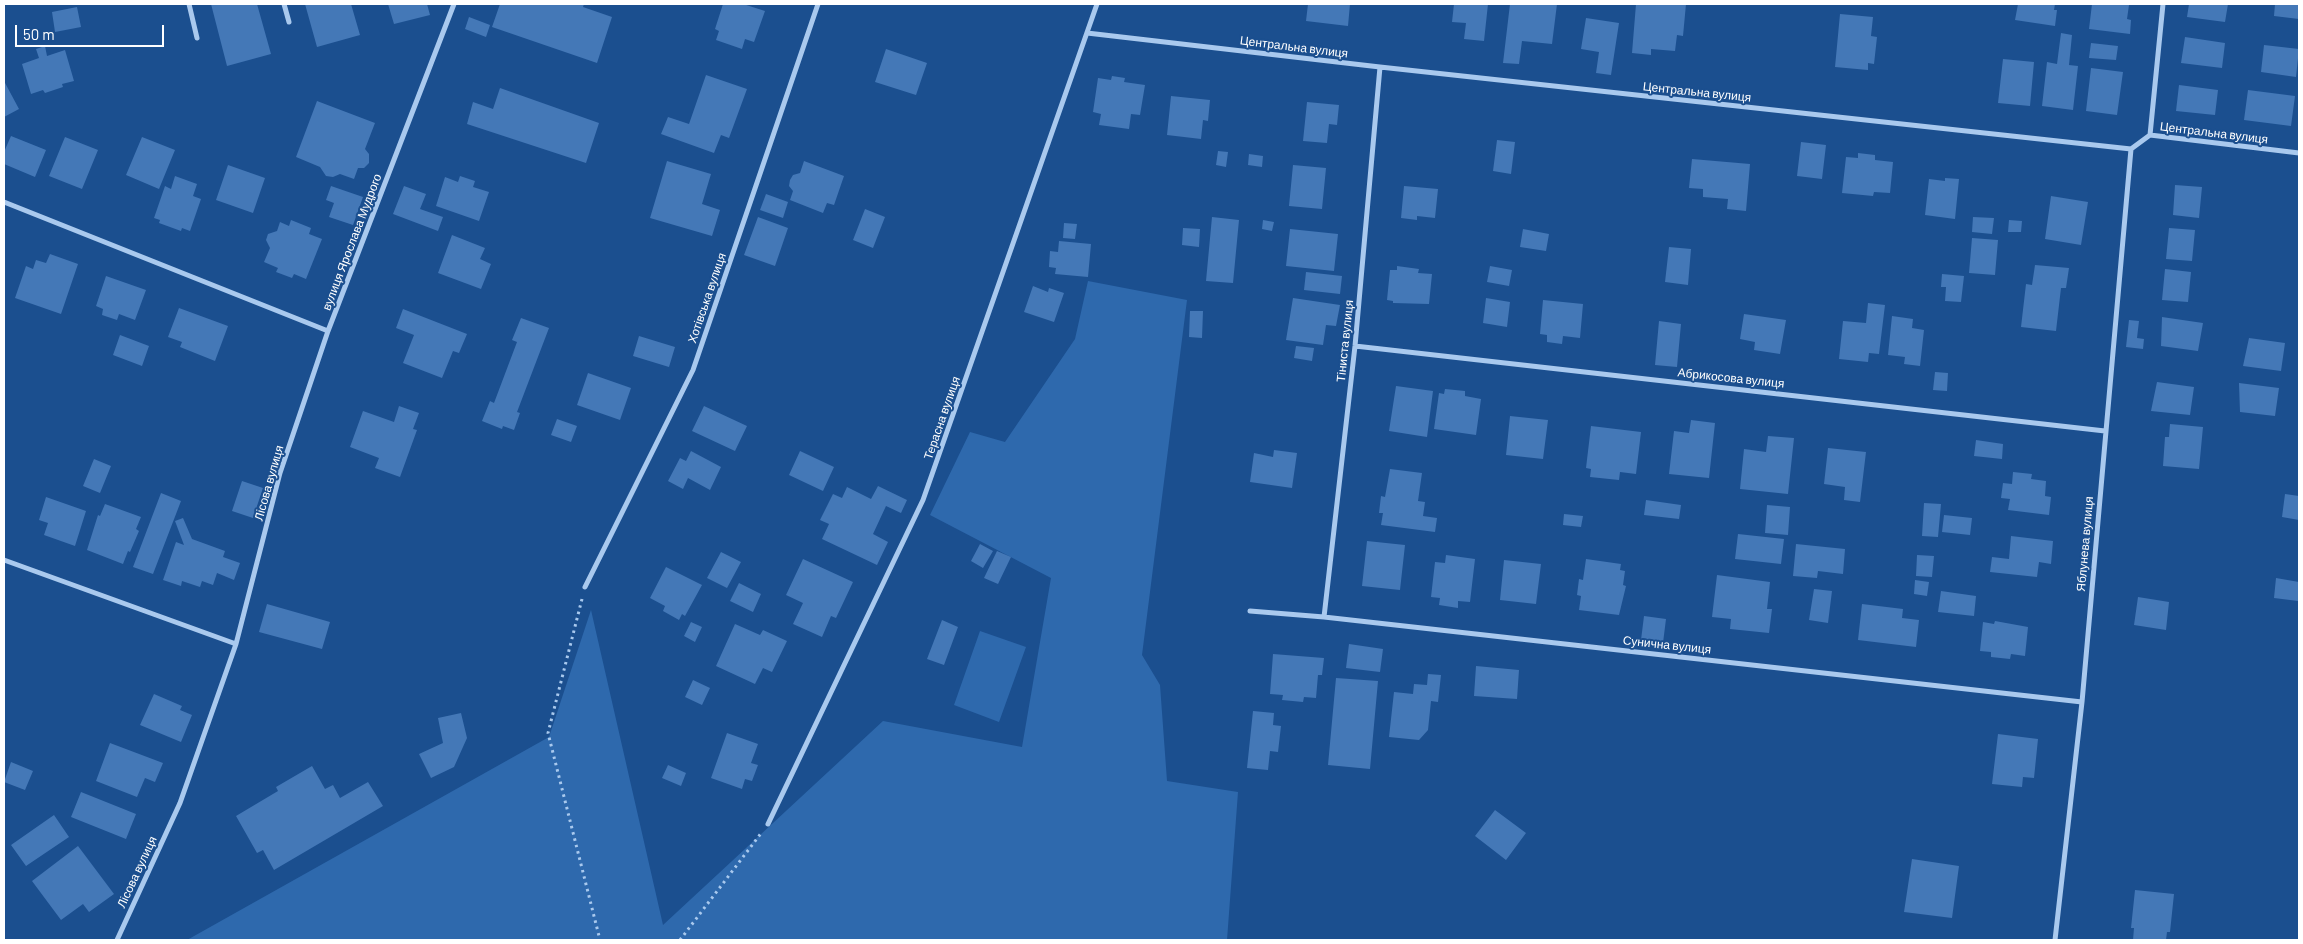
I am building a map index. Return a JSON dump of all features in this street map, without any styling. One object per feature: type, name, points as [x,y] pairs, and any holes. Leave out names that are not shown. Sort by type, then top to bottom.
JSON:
[{"type":"street","points":[[189,4],[197,38]]},
{"type":"street","points":[[284,4],[289,22]]},
{"type":"street","name":"вулиця Ярослава Мудрого","points":[[4,202],[328,330],[454,4]]},
{"type":"street","name":"Хотівська вулиця","points":[[585,587],[693,370],[818,4]]},
{"type":"street","name":"Терасна вулиця","points":[[768,824],[923,500],[1097,4]]},
{"type":"street","points":[[2150,135],[2163,4]]},
{"type":"street","name":"Центральна вулиця","points":[[1087,33],[2131,149],[2150,135],[2299,153]]},
{"type":"street","name":"Тіниста вулиця","points":[[1324,616],[1356,346],[1380,67]]},
{"type":"street","name":"Яблунева вулиця","points":[[2055,940],[2082,702],[2131,149]]},
{"type":"street","name":"Лісова вулиця","points":[[117,940],[180,803],[236,644],[280,474],[328,330]]},
{"type":"street","name":"Абрикосова вулиця","points":[[1356,346],[2105,431]]},
{"type":"street","points":[[4,560],[236,644]]},
{"type":"street","name":"Сунична вулиця","points":[[1250,611],[1324,616],[2082,702]]},
{"type":"path","points":[[585,587],[548,733],[600,940]]},
{"type":"path","points":[[680,940],[768,824]]},
{"type":"shaded area","points":[[1088,281],[1187,300],[1142,655],[1160,685],[1167,781],[1238,792],[1227,940],[187,940],[549,737],[591,610],[663,925],[883,721],[1022,747],[1051,578],[930,515],[970,432],[1005,442],[1075,339]]},
{"type":"shaded area","points":[[980,631],[1026,647],[999,722],[954,705]]},
{"type":"building","points":[[211,4],[257,4],[271,54],[227,66]]},
{"type":"building","points":[[305,4],[351,4],[360,35],[317,47]]},
{"type":"building","points":[[388,4],[427,4],[430,15],[394,24]]},
{"type":"building","points":[[500,4],[584,4],[583,7],[612,17],[597,63],[492,27]]},
{"type":"building","points":[[723,4],[743,4],[765,11],[754,42],[745,39],[742,49],[716,40],[719,31],[715,29]]},
{"type":"building","points":[[1308,4],[1350,4],[1348,26],[1306,21]]},
{"type":"building","points":[[1454,4],[1488,4],[1484,41],[1464,39],[1466,23],[1452,22]]},
{"type":"building","points":[[1510,4],[1557,4],[1552,44],[1522,41],[1519,64],[1503,63]]},
{"type":"building","points":[[1636,4],[1686,4],[1683,36],[1677,35],[1675,51],[1651,49],[1651,55],[1632,53]]},
{"type":"building","points":[[2018,4],[2055,4],[2054,10],[2057,10],[2055,26],[2015,20]]},
{"type":"building","points":[[2092,4],[2129,5],[2127,19],[2131,20],[2130,34],[2089,29]]},
{"type":"building","points":[[2189,4],[2228,4],[2225,22],[2187,17]]},
{"type":"building","points":[[2275,4],[2299,4],[2299,19],[2274,16]]},
{"type":"building","points":[[77,7],[81,27],[55,32],[52,12]]},
{"type":"building","points":[[1840,14],[1873,17],[1871,36],[1877,37],[1874,64],[1868,63],[1868,70],[1835,67]]},
{"type":"building","points":[[469,17],[490,25],[486,37],[465,29]]},
{"type":"building","points":[[1586,18],[1619,23],[1611,75],[1596,73],[1599,52],[1581,49]]},
{"type":"building","points":[[2061,33],[2072,35],[2069,65],[2078,66],[2073,110],[2042,106],[2047,62],[2057,64]]},
{"type":"building","points":[[2185,37],[2225,43],[2222,68],[2181,63]]},
{"type":"building","points":[[2091,43],[2118,46],[2116,60],[2089,58]]},
{"type":"building","points":[[2264,45],[2299,49],[2296,77],[2261,72]]},
{"type":"building","points":[[45,46],[47,56],[65,50],[74,81],[62,84],[63,87],[45,93],[43,90],[31,94],[22,64],[39,58],[36,49]]},
{"type":"building","points":[[886,49],[927,63],[916,95],[875,82]]},
{"type":"building","points":[[2003,59],[2034,62],[2030,106],[1998,103]]},
{"type":"building","points":[[2091,68],[2123,72],[2117,115],[2086,111]]},
{"type":"building","points":[[706,75],[747,89],[729,138],[721,135],[714,153],[661,134],[668,117],[689,124]]},
{"type":"building","points":[[1112,76],[1125,78],[1124,82],[1145,85],[1140,115],[1131,114],[1129,129],[1099,125],[1101,114],[1093,112],[1098,78],[1111,80]]},
{"type":"building","points":[[4,81],[19,109],[4,117]]},
{"type":"building","points":[[2179,85],[2218,90],[2215,115],[2176,111]]},
{"type":"building","points":[[500,88],[599,123],[586,163],[467,124],[473,102],[493,109]]},
{"type":"building","points":[[2248,90],[2295,96],[2291,126],[2244,120]]},
{"type":"building","points":[[1171,96],[1210,100],[1208,121],[1203,120],[1201,139],[1167,135]]},
{"type":"building","points":[[317,101],[375,123],[365,149],[369,154],[369,163],[364,168],[358,168],[354,179],[340,174],[333,177],[326,176],[320,167],[296,157]]},
{"type":"building","points":[[1307,102],[1339,105],[1337,125],[1329,124],[1327,143],[1303,141]]},
{"type":"building","points":[[11,136],[46,150],[35,177],[4,164],[4,152]]},
{"type":"building","points":[[65,137],[98,150],[82,189],[49,176]]},
{"type":"building","points":[[142,137],[175,150],[159,189],[126,175]]},
{"type":"building","points":[[1497,140],[1515,142],[1511,174],[1493,171]]},
{"type":"building","points":[[1801,142],[1826,145],[1822,179],[1797,176]]},
{"type":"building","points":[[1218,151],[1228,152],[1226,167],[1216,165]]},
{"type":"building","points":[[1858,153],[1875,155],[1875,160],[1893,162],[1890,193],[1874,192],[1873,196],[1842,193],[1846,157],[1858,158]]},
{"type":"building","points":[[1249,154],[1263,156],[1262,167],[1248,165]]},
{"type":"building","points":[[1692,159],[1750,164],[1746,211],[1727,209],[1728,199],[1703,197],[1703,189],[1689,188]]},
{"type":"building","points":[[667,161],[711,174],[702,204],[720,210],[712,236],[650,218]]},
{"type":"building","points":[[804,161],[844,176],[834,205],[827,203],[823,213],[790,200],[793,191],[789,186],[790,180],[793,175],[800,173]]},
{"type":"building","points":[[228,165],[265,178],[253,213],[216,200]]},
{"type":"building","points":[[1293,165],[1326,168],[1322,209],[1289,206]]},
{"type":"building","points":[[175,176],[197,184],[193,196],[201,199],[190,231],[182,228],[181,231],[159,223],[160,220],[154,218],[165,186],[171,189]]},
{"type":"building","points":[[460,176],[475,181],[473,187],[489,192],[479,221],[436,206],[445,177],[458,182]]},
{"type":"building","points":[[1945,178],[1959,179],[1955,219],[1925,215],[1929,179],[1945,181]]},
{"type":"building","points":[[2175,185],[2202,187],[2199,218],[2173,215]]},
{"type":"building","points":[[331,186],[363,197],[353,225],[329,217],[334,203],[326,200]]},
{"type":"building","points":[[404,186],[426,194],[420,209],[443,217],[438,231],[393,214]]},
{"type":"building","points":[[1404,186],[1438,189],[1435,218],[1417,216],[1417,220],[1401,218]]},
{"type":"building","points":[[766,194],[788,202],[783,218],[760,210]]},
{"type":"building","points":[[2051,196],[2088,202],[2081,245],[2045,239]]},
{"type":"building","points":[[865,209],[885,217],[873,248],[853,240]]},
{"type":"building","points":[[758,217],[788,228],[775,266],[744,255]]},
{"type":"building","points":[[1212,217],[1239,220],[1233,283],[1206,281]]},
{"type":"building","points":[[1973,217],[1994,218],[1992,234],[1972,232]]},
{"type":"building","points":[[291,220],[311,228],[309,234],[322,239],[306,279],[294,274],[292,278],[276,272],[278,268],[264,262],[270,248],[266,240],[268,234],[277,231],[280,222],[289,226]]},
{"type":"building","points":[[1263,220],[1274,222],[1272,231],[1262,229]]},
{"type":"building","points":[[2009,220],[2022,221],[2021,232],[2008,232]]},
{"type":"building","points":[[1064,223],[1077,224],[1075,239],[1063,238]]},
{"type":"building","points":[[1183,228],[1200,229],[1199,247],[1182,245]]},
{"type":"building","points":[[2169,228],[2195,230],[2192,261],[2166,259]]},
{"type":"building","points":[[1290,229],[1338,234],[1334,271],[1286,266]]},
{"type":"building","points":[[1523,229],[1549,234],[1546,251],[1520,247]]},
{"type":"building","points":[[452,235],[485,248],[480,259],[491,264],[481,289],[438,273]]},
{"type":"building","points":[[1972,238],[1998,240],[1995,275],[1969,273]]},
{"type":"building","points":[[1059,241],[1091,244],[1088,277],[1055,274],[1056,268],[1049,267],[1050,251],[1058,252]]},
{"type":"building","points":[[1669,247],[1691,249],[1688,285],[1665,282]]},
{"type":"building","points":[[50,254],[78,264],[61,314],[15,298],[26,266],[33,269],[36,260],[46,263]]},
{"type":"building","points":[[2035,265],[2069,268],[2066,288],[2061,288],[2056,331],[2021,327],[2026,284],[2032,285]]},
{"type":"building","points":[[1397,266],[1419,269],[1418,273],[1432,274],[1429,304],[1393,303],[1393,301],[1387,300],[1390,270],[1397,270]]},
{"type":"building","points":[[1490,266],[1512,270],[1509,286],[1487,282]]},
{"type":"building","points":[[2165,269],[2191,272],[2188,302],[2162,300]]},
{"type":"building","points":[[1306,272],[1342,276],[1340,294],[1304,290]]},
{"type":"building","points":[[1942,274],[1964,276],[1961,302],[1945,301],[1946,287],[1941,287]]},
{"type":"building","points":[[106,276],[146,290],[135,320],[119,314],[117,320],[102,315],[103,309],[96,306]]},
{"type":"building","points":[[1033,286],[1048,292],[1049,288],[1064,293],[1054,322],[1024,312]]},
{"type":"building","points":[[1293,298],[1340,305],[1336,326],[1326,325],[1323,345],[1286,340]]},
{"type":"building","points":[[1486,298],[1510,302],[1507,327],[1483,323]]},
{"type":"building","points":[[1543,300],[1583,304],[1580,338],[1563,336],[1562,344],[1547,342],[1547,335],[1540,334]]},
{"type":"building","points":[[1868,303],[1885,305],[1879,354],[1869,353],[1868,362],[1839,359],[1843,321],[1866,323]]},
{"type":"building","points":[[179,308],[228,326],[215,361],[180,347],[182,342],[168,337]]},
{"type":"building","points":[[403,309],[467,334],[459,353],[453,351],[442,378],[403,363],[414,335],[396,328]]},
{"type":"building","points":[[1190,311],[1203,311],[1202,338],[1189,337]]},
{"type":"building","points":[[1744,314],[1786,320],[1780,354],[1754,350],[1755,342],[1740,339]]},
{"type":"building","points":[[1892,316],[1913,319],[1912,328],[1924,330],[1920,366],[1904,364],[1905,357],[1888,355]]},
{"type":"building","points":[[2162,317],[2203,323],[2198,351],[2161,346]]},
{"type":"building","points":[[521,318],[549,328],[517,412],[520,413],[514,430],[503,426],[502,429],[482,421],[490,401],[494,403],[517,342],[512,340]]},
{"type":"building","points":[[2129,320],[2139,321],[2137,338],[2144,339],[2143,349],[2126,347]]},
{"type":"building","points":[[1659,321],[1681,324],[1677,367],[1655,365]]},
{"type":"building","points":[[120,335],[149,346],[142,366],[113,355]]},
{"type":"building","points":[[639,336],[675,347],[669,367],[633,356]]},
{"type":"building","points":[[2249,338],[2285,343],[2281,371],[2243,366]]},
{"type":"building","points":[[1296,346],[1314,348],[1312,361],[1294,358]]},
{"type":"building","points":[[1935,372],[1948,373],[1947,391],[1933,390]]},
{"type":"building","points":[[588,373],[631,388],[620,420],[577,405]]},
{"type":"building","points":[[2157,382],[2194,387],[2190,415],[2151,411]]},
{"type":"building","points":[[2239,383],[2279,388],[2275,416],[2240,412]]},
{"type":"building","points":[[1396,386],[1433,391],[1427,437],[1389,431]]},
{"type":"building","points":[[1445,389],[1465,391],[1465,396],[1481,399],[1476,435],[1434,429],[1439,393],[1444,394]]},
{"type":"building","points":[[399,406],[419,413],[413,429],[417,430],[400,477],[375,468],[379,458],[350,447],[363,411],[394,422]]},
{"type":"building","points":[[704,406],[747,426],[735,451],[692,431]]},
{"type":"building","points":[[1510,416],[1548,420],[1543,459],[1506,455]]},
{"type":"building","points":[[557,419],[577,426],[571,442],[551,435]]},
{"type":"building","points":[[1691,420],[1715,423],[1709,478],[1669,474],[1674,431],[1689,433]]},
{"type":"building","points":[[2170,424],[2203,427],[2199,469],[2163,466],[2165,437],[2169,437]]},
{"type":"building","points":[[1591,426],[1641,432],[1636,474],[1620,472],[1619,480],[1590,477],[1591,469],[1586,468]]},
{"type":"building","points":[[1768,436],[1794,438],[1788,494],[1740,489],[1744,449],[1766,452]]},
{"type":"building","points":[[1976,440],[2003,444],[2002,459],[1974,456]]},
{"type":"building","points":[[1828,448],[1866,452],[1860,502],[1844,500],[1845,487],[1824,484]]},
{"type":"building","points":[[1274,450],[1297,453],[1292,488],[1250,482],[1254,453],[1273,457]]},
{"type":"building","points":[[691,451],[721,467],[710,490],[688,478],[683,489],[668,481],[680,458],[686,461]]},
{"type":"building","points":[[800,451],[834,467],[823,491],[789,475]]},
{"type":"building","points":[[94,459],[111,466],[100,493],[83,486]]},
{"type":"building","points":[[1390,469],[1422,473],[1418,501],[1425,502],[1423,516],[1437,518],[1435,532],[1381,525],[1383,513],[1379,513],[1381,496],[1385,497]]},
{"type":"building","points":[[2013,472],[2032,474],[2031,479],[2046,481],[2045,496],[2051,497],[2049,515],[2008,510],[2010,499],[2001,498],[2003,483],[2012,484]]},
{"type":"building","points":[[242,481],[263,488],[253,518],[232,511]]},
{"type":"building","points":[[878,486],[907,500],[901,513],[886,506],[873,534],[888,542],[877,565],[822,539],[829,524],[820,520],[833,494],[842,498],[847,487],[871,499]]},
{"type":"building","points":[[161,493],[181,501],[153,574],[133,567]]},
{"type":"building","points":[[2285,494],[2299,496],[2299,520],[2282,517]]},
{"type":"building","points":[[46,497],[86,511],[75,546],[44,535],[48,523],[39,520]]},
{"type":"building","points":[[1646,500],[1681,505],[1679,519],[1644,515]]},
{"type":"building","points":[[1924,503],[1941,504],[1938,537],[1922,536]]},
{"type":"building","points":[[105,504],[141,517],[136,529],[139,531],[123,564],[87,550],[98,515],[100,516]]},
{"type":"building","points":[[1767,505],[1790,507],[1788,535],[1765,533]]},
{"type":"building","points":[[1564,514],[1583,516],[1581,527],[1563,525]]},
{"type":"building","points":[[1944,515],[1972,518],[1970,535],[1942,532]]},
{"type":"building","points":[[183,518],[192,539],[225,551],[223,557],[240,563],[234,580],[217,573],[213,585],[202,581],[200,587],[182,581],[181,586],[163,580],[176,542],[184,545],[175,521]]},
{"type":"building","points":[[1738,534],[1784,539],[1781,564],[1735,559]]},
{"type":"building","points":[[2011,536],[2053,541],[2051,564],[2039,562],[2037,577],[1990,572],[1992,557],[2009,559]]},
{"type":"building","points":[[1367,541],[1405,545],[1400,590],[1362,586]]},
{"type":"building","points":[[980,544],[993,551],[983,568],[971,561]]},
{"type":"building","points":[[1796,544],[1845,549],[1843,574],[1818,571],[1817,578],[1793,576]]},
{"type":"building","points":[[997,551],[1011,557],[998,584],[984,578]]},
{"type":"building","points":[[721,552],[741,562],[727,588],[707,578]]},
{"type":"building","points":[[1446,555],[1475,559],[1470,602],[1458,601],[1458,608],[1439,605],[1440,598],[1431,597],[1435,562],[1445,563]]},
{"type":"building","points":[[1917,555],[1934,556],[1932,577],[1916,576]]},
{"type":"building","points":[[803,559],[853,582],[836,618],[831,616],[822,637],[793,624],[803,603],[786,595]]},
{"type":"building","points":[[1586,559],[1621,564],[1620,570],[1625,571],[1623,585],[1626,586],[1619,615],[1579,610],[1581,596],[1577,595],[1579,579],[1583,580]]},
{"type":"building","points":[[1504,560],[1541,564],[1536,604],[1500,600]]},
{"type":"building","points":[[666,567],[702,585],[685,616],[682,614],[679,620],[663,611],[665,606],[650,598]]},
{"type":"building","points":[[1717,575],[1770,582],[1767,609],[1772,609],[1769,633],[1730,629],[1731,619],[1712,617]]},
{"type":"building","points":[[2276,578],[2299,582],[2298,601],[2274,598]]},
{"type":"building","points":[[1915,580],[1929,582],[1927,596],[1914,594]]},
{"type":"building","points":[[739,583],[761,594],[753,612],[730,601]]},
{"type":"building","points":[[1814,589],[1832,591],[1828,623],[1809,620]]},
{"type":"building","points":[[1941,591],[1976,596],[1974,616],[1938,612]]},
{"type":"building","points":[[2138,597],[2169,602],[2166,630],[2134,625]]},
{"type":"building","points":[[267,604],[330,622],[322,649],[259,632]]},
{"type":"building","points":[[1862,604],[1903,609],[1902,618],[1919,620],[1916,647],[1858,640]]},
{"type":"building","points":[[1644,616],[1666,619],[1663,643],[1641,640]]},
{"type":"building","points":[[942,620],[958,627],[944,665],[927,659]]},
{"type":"building","points":[[1995,621],[2028,627],[2025,656],[2011,654],[2010,659],[1991,657],[1991,652],[1980,651],[1983,622],[1994,624]]},
{"type":"building","points":[[691,622],[702,627],[695,642],[684,636]]},
{"type":"building","points":[[735,624],[760,635],[763,630],[787,641],[772,672],[763,668],[755,684],[716,666]]},
{"type":"building","points":[[1349,644],[1383,649],[1380,672],[1346,668]]},
{"type":"building","points":[[1273,654],[1324,658],[1322,675],[1318,675],[1316,698],[1304,697],[1303,702],[1282,700],[1283,695],[1270,694]]},
{"type":"building","points":[[1476,666],[1519,670],[1517,699],[1474,696]]},
{"type":"building","points":[[1428,674],[1441,675],[1438,702],[1431,701],[1428,730],[1419,740],[1389,737],[1394,692],[1413,694],[1414,684],[1427,685]]},
{"type":"building","points":[[1336,678],[1378,681],[1370,769],[1328,765]]},
{"type":"building","points":[[693,680],[710,688],[702,705],[685,697]]},
{"type":"building","points":[[154,694],[182,706],[180,710],[192,715],[181,742],[140,725]]},
{"type":"building","points":[[1253,711],[1274,713],[1273,725],[1281,726],[1278,752],[1270,751],[1268,770],[1247,768]]},
{"type":"building","points":[[461,713],[467,738],[454,767],[431,778],[419,754],[443,743],[438,718]]},
{"type":"building","points":[[727,733],[758,744],[751,763],[758,765],[752,781],[745,779],[742,789],[711,778]]},
{"type":"building","points":[[1998,734],[2038,739],[2034,778],[2023,777],[2022,787],[1992,784]]},
{"type":"building","points":[[110,743],[163,763],[155,782],[145,778],[137,797],[96,781]]},
{"type":"building","points":[[11,762],[33,771],[25,790],[4,782]]},
{"type":"building","points":[[668,765],[686,773],[681,786],[662,778]]},
{"type":"building","points":[[312,766],[325,789],[333,785],[340,798],[368,782],[383,806],[274,870],[263,850],[257,853],[236,816],[278,791],[276,787]]},
{"type":"building","points":[[81,792],[136,814],[126,839],[71,817]]},
{"type":"building","points":[[1495,810],[1526,833],[1506,860],[1475,836]]},
{"type":"building","points":[[54,815],[69,837],[26,866],[11,845]]},
{"type":"building","points":[[78,846],[114,894],[89,912],[83,904],[61,920],[32,881]]},
{"type":"building","points":[[1912,859],[1959,866],[1952,918],[1904,912]]},
{"type":"building","points":[[2135,890],[2174,894],[2170,932],[2167,932],[2166,940],[2133,940],[2134,928],[2131,928]]}]
